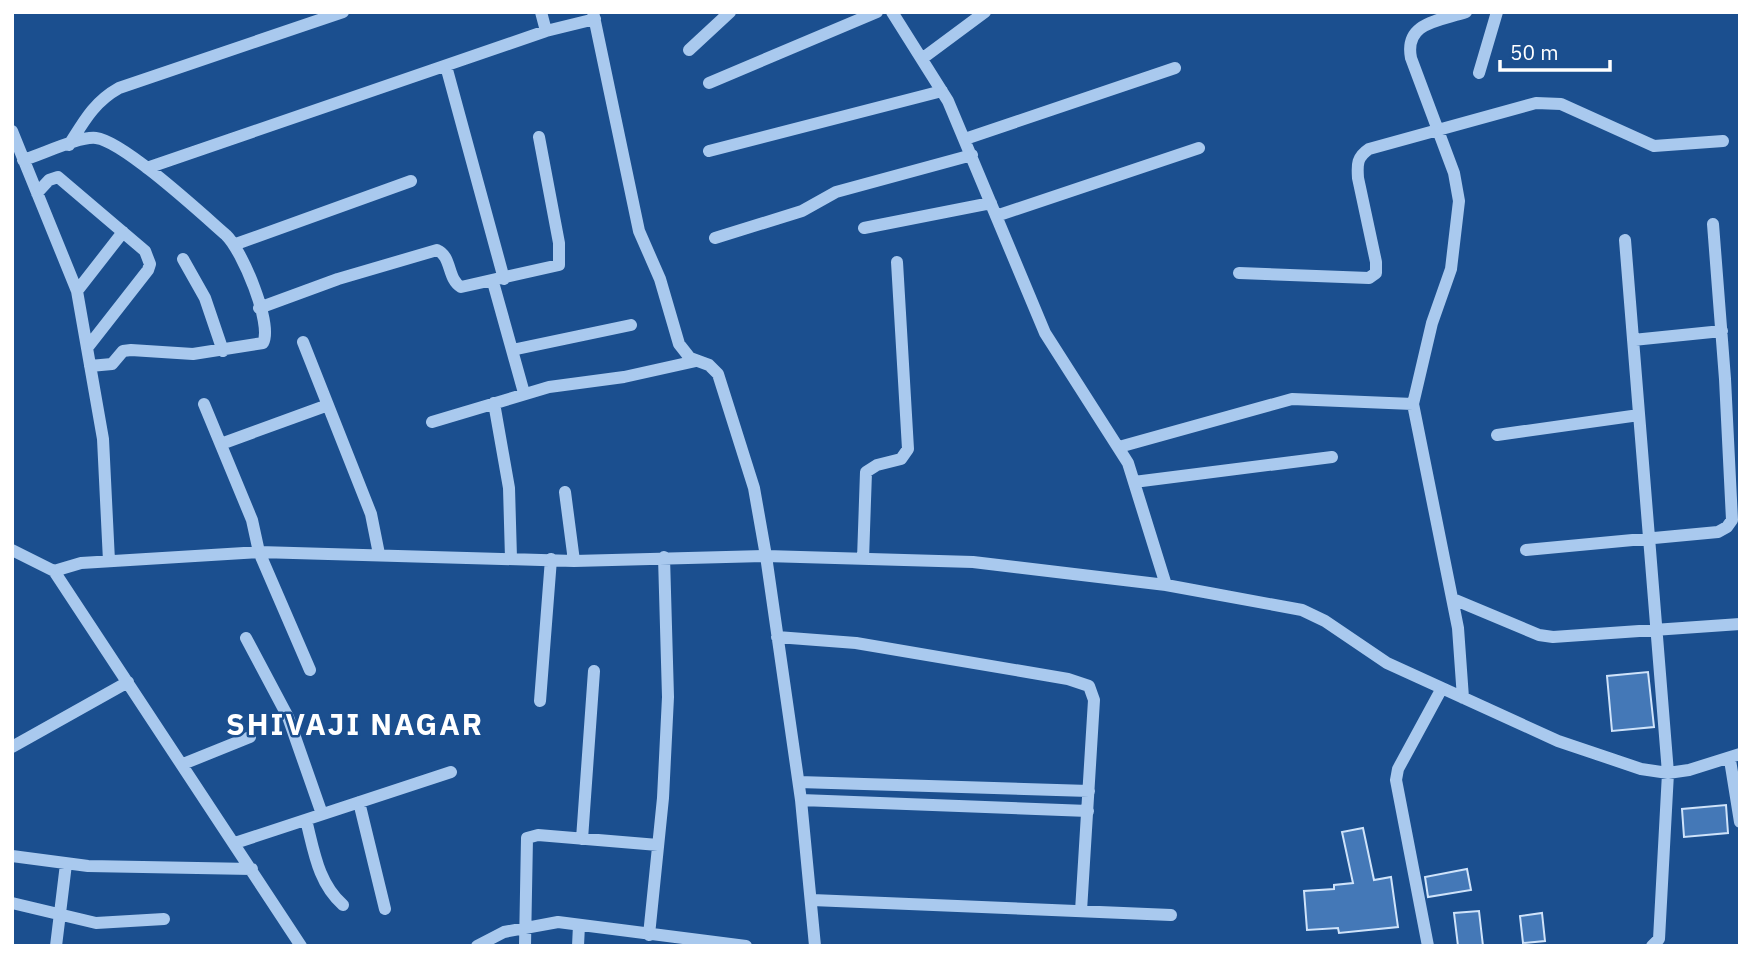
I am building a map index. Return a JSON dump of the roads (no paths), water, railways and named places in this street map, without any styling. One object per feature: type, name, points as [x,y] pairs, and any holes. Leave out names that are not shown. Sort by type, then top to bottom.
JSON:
[{"type":"street","points":[[69,145],[90,110],[102,97],[119,88],[344,12]]},
{"type":"street","points":[[541,12],[546,31]]},
{"type":"street","points":[[690,50],[730,12]]},
{"type":"street","points":[[709,83],[877,12]]},
{"type":"street","points":[[892,12],[942,91],[965,139],[1045,333],[1119,447],[1166,585]]},
{"type":"street","points":[[923,58],[985,12]]},
{"type":"street","points":[[1463,698],[1453,598],[1413,404],[1432,323],[1451,269],[1460,217],[1454,173],[1411,58],[1409,40],[1415,31],[1427,25],[1466,12]]},
{"type":"street","points":[[1479,73],[1497,12]]},
{"type":"street","points":[[147,168],[594,15],[639,231],[660,279],[679,344],[696,361],[713,368],[722,386],[754,488],[799,782],[816,946]]},
{"type":"street","points":[[446,66],[524,393]]},
{"type":"street","points":[[965,139],[1175,68]]},
{"type":"street","points":[[709,151],[942,91]]},
{"type":"street","points":[[1239,273],[1370,278],[1376,273],[1356,164],[1361,154],[1369,149],[1546,101],[1561,104],[1654,146],[1723,141]]},
{"type":"street","points":[[12,133],[76,291],[105,460],[109,561]]},
{"type":"street","points":[[259,308],[338,279],[437,250],[445,255],[453,279],[461,288],[559,265],[561,258],[539,136]]},
{"type":"street","points":[[23,160],[97,138],[147,168],[236,244],[259,308],[265,331],[263,344],[193,354],[131,350],[124,351],[112,364],[90,366]]},
{"type":"street","points":[[996,216],[1199,148]]},
{"type":"street","points":[[715,238],[802,211],[836,192],[972,155]]},
{"type":"street","points":[[37,193],[49,180],[58,177],[145,251],[148,270],[87,348]]},
{"type":"street","points":[[236,244],[411,181]]},
{"type":"street","points":[[864,228],[991,203]]},
{"type":"street","points":[[1525,550],[1718,532],[1727,527],[1731,520],[1722,331],[1713,224]]},
{"type":"street","points":[[76,291],[123,232]]},
{"type":"street","points":[[1625,240],[1668,773],[1657,943]]},
{"type":"street","points":[[183,259],[205,298],[223,351]]},
{"type":"street","points":[[863,559],[866,472],[877,465],[901,459],[908,449],[897,262]]},
{"type":"street","points":[[512,350],[631,325]]},
{"type":"street","points":[[1633,340],[1722,331]]},
{"type":"street","points":[[303,342],[371,514],[379,554]]},
{"type":"street","points":[[432,422],[524,393],[696,361]]},
{"type":"street","points":[[1119,447],[1292,399],[1413,404]]},
{"type":"street","points":[[494,403],[509,488],[510,558]]},
{"type":"street","points":[[204,404],[251,520],[259,552],[310,670]]},
{"type":"street","points":[[221,444],[328,405]]},
{"type":"street","points":[[1497,435],[1639,415]]},
{"type":"street","points":[[1133,482],[1332,457]]},
{"type":"street","points":[[565,492],[574,561]]},
{"type":"street","points":[[12,550],[54,571],[302,946]]},
{"type":"street","points":[[54,571],[81,563],[259,552],[574,561],[766,556],[973,562],[1166,585],[1302,610],[1325,621],[1377,657],[1463,698],[1558,741],[1641,769],[1668,773],[1735,757],[1740,822]]},
{"type":"street","points":[[649,935],[668,697],[664,557]]},
{"type":"street","points":[[540,701],[551,559]]},
{"type":"street","points":[[1453,598],[1539,635],[1574,637],[1740,624]]},
{"type":"street","points":[[777,637],[856,643],[1081,682],[1089,686],[1094,700],[1081,911]]},
{"type":"street","points":[[246,638],[288,717],[322,814]]},
{"type":"street","points":[[582,839],[594,671]]},
{"type":"street","points":[[12,747],[128,682]]},
{"type":"street","points":[[1428,946],[1396,780],[1398,769],[1443,688]]},
{"type":"street","points":[[183,764],[250,737]]},
{"type":"street","points":[[235,843],[451,772]]},
{"type":"street","points":[[799,782],[1088,791]]},
{"type":"street","points":[[973,788],[973,807]]},
{"type":"street","points":[[801,800],[1088,811]]},
{"type":"street","points":[[359,802],[385,909]]},
{"type":"street","points":[[306,820],[322,878],[333,896],[344,905]]},
{"type":"street","points":[[525,946],[523,927],[527,838],[538,835],[658,845]]},
{"type":"street","points":[[12,856],[66,864],[253,869]]},
{"type":"street","points":[[56,946],[66,864]]},
{"type":"street","points":[[812,900],[1171,915]]},
{"type":"street","points":[[12,903],[96,923],[164,919]]},
{"type":"street","points":[[477,946],[504,932],[558,922],[746,946]]},
{"type":"street","points":[[578,946],[579,925]]},
{"type":"district","name":"SHIVAJI NAGAR","points":[[355,725]]}]
